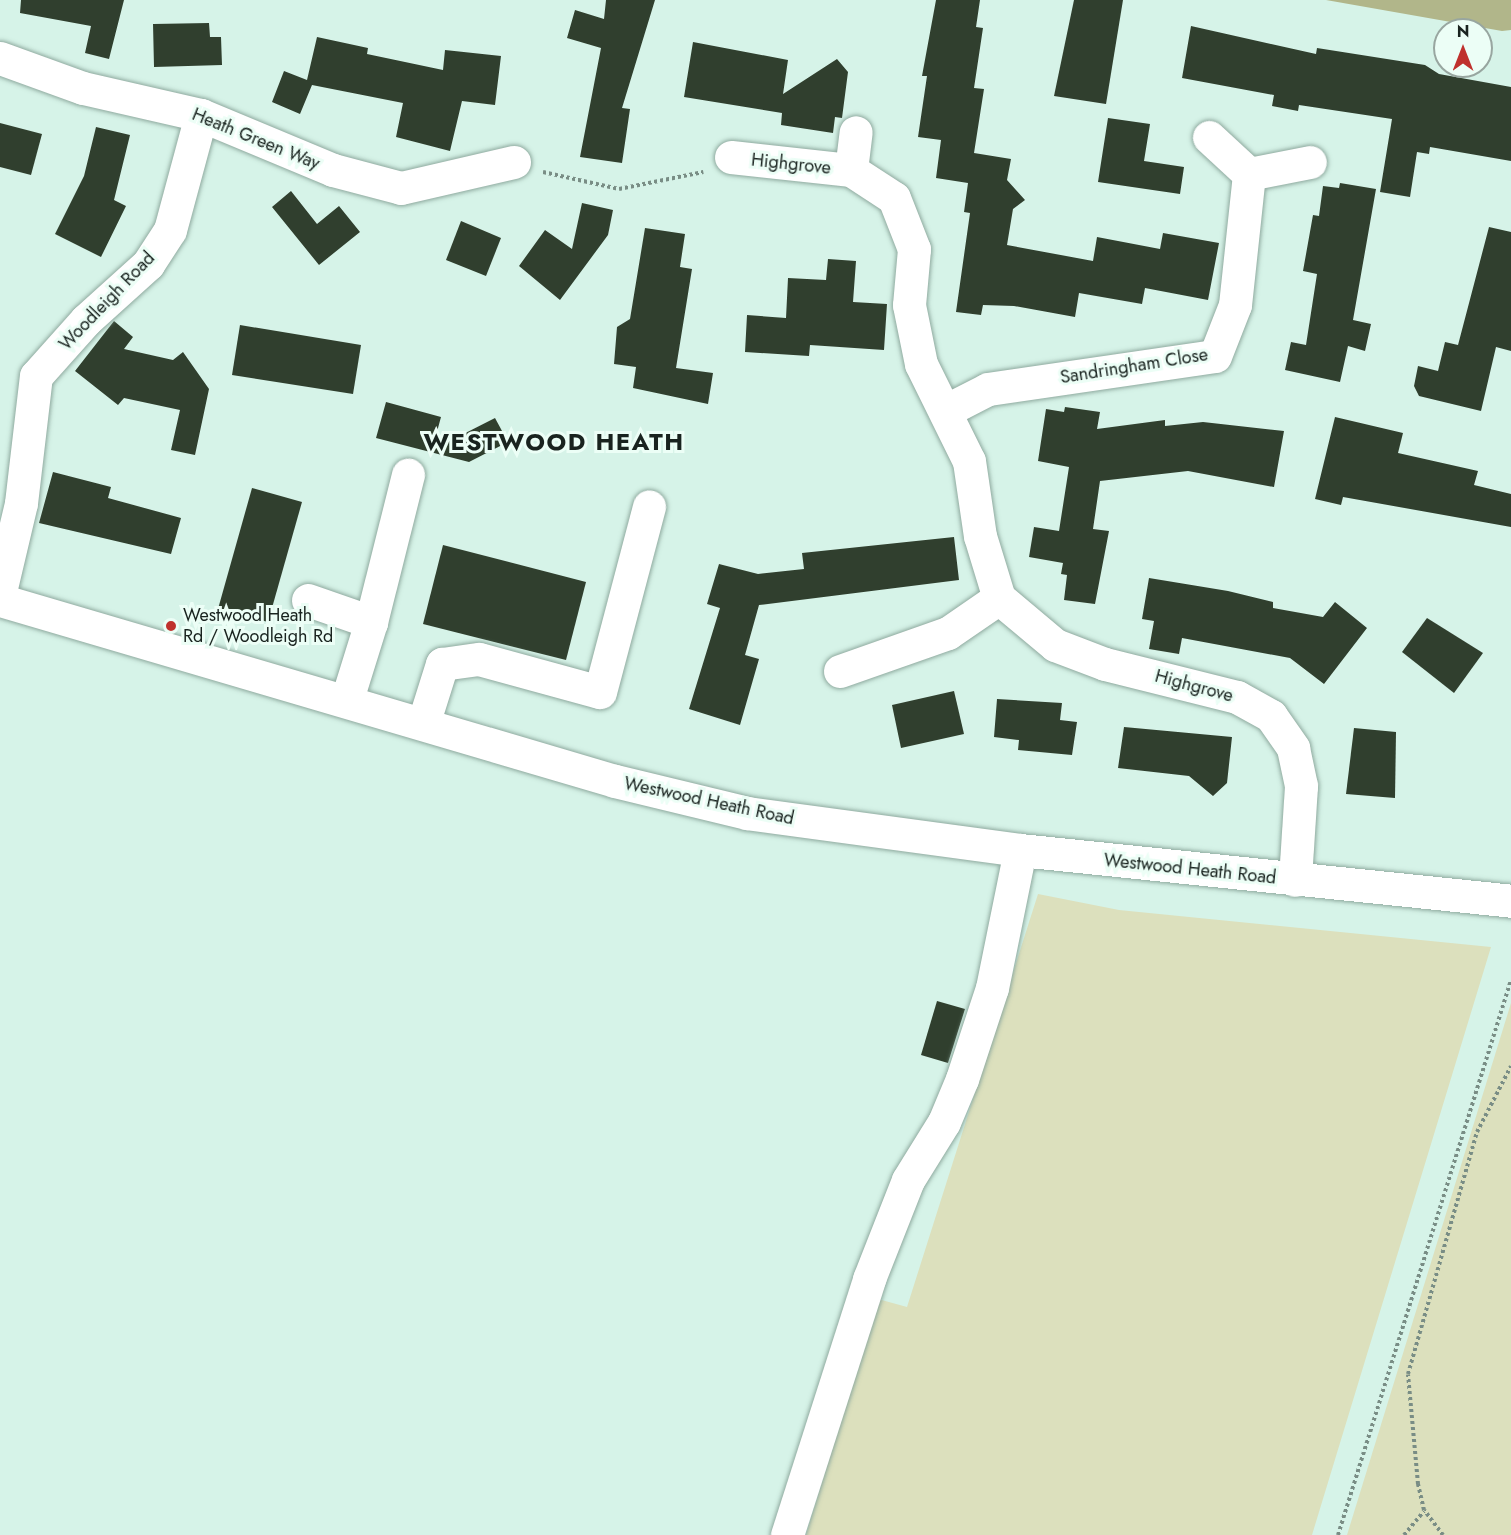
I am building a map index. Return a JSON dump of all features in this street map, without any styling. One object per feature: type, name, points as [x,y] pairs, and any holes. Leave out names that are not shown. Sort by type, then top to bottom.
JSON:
[{"type":"street","name":"Heath Green Way","points":[[0,58],[83,88],[201,115],[333,170],[401,188],[514,162]]},
{"type":"street","name":"Woodleigh Road","points":[[0,592],[21,502],[36,376],[154,255],[170,230],[201,115]]},
{"type":"street","name":"Highgrove","points":[[851,170],[856,132]]},
{"type":"street","points":[[1209,137],[1249,174],[1310,162]]},
{"type":"street","name":"Highgrove","points":[[731,158],[851,170],[894,198],[914,249],[913,325],[921,364],[969,461],[980,536],[999,598],[1055,645],[1105,664],[1237,697],[1271,716],[1293,748],[1301,786],[1295,880]]},
{"type":"street","name":"Sandringham Close","points":[[945,411],[988,389],[1215,356],[1235,305],[1249,174]]},
{"type":"street","points":[[347,699],[371,622],[408,475]]},
{"type":"street","points":[[424,721],[442,663],[479,659],[600,692],[649,506]]},
{"type":"street","points":[[840,671],[948,633],[999,598]]},
{"type":"street","name":"Westwood Heath Road","points":[[0,600],[424,721],[615,781],[747,813],[1020,850],[1511,902]]},
{"type":"street","points":[[308,600],[371,622]]},
{"type":"street","points":[[787,1535],[869,1279],[908,1180],[944,1122],[962,1079],[992,988],[1020,850]]},
{"type":"path","points":[[514,162],[619,189],[710,170],[731,158]]},
{"type":"path","points":[[1338,1535],[1511,980]]},
{"type":"path","points":[[1443,1535],[1424,1510],[1408,1374],[1477,1132],[1511,1066]]},
{"type":"path","points":[[1404,1535],[1424,1510]]},
{"type":"green space","points":[[1326,0],[1511,0],[1511,30],[1493,29],[1493,18],[1433,19]]},
{"type":"green space","points":[[1038,894],[1119,910],[1491,947],[1312,1535],[806,1535],[878,1299],[907,1307]]},
{"type":"green space","points":[[1511,1003],[1511,1535],[1347,1535]]},
{"type":"building","points":[[21,0],[124,0],[109,59],[85,53],[91,26],[20,13]]},
{"type":"building","points":[[606,0],[655,0],[622,108],[630,109],[622,163],[580,157],[601,48],[567,38],[575,10],[604,19]]},
{"type":"building","points":[[936,0],[980,0],[976,27],[983,28],[974,88],[984,89],[974,153],[1011,159],[1007,180],[1025,200],[1013,209],[1007,245],[1093,261],[1097,237],[1160,249],[1163,233],[1219,243],[1208,300],[1145,288],[1142,304],[1079,293],[1075,317],[1014,306],[983,305],[981,315],[956,312],[970,213],[964,212],[968,183],[936,178],[941,140],[918,137],[927,76],[922,76]]},
{"type":"building","points":[[1074,0],[1123,0],[1106,104],[1054,96]]},
{"type":"building","points":[[209,23],[210,37],[221,37],[222,65],[154,67],[153,24]]},
{"type":"building","points":[[1191,26],[1316,54],[1317,48],[1425,65],[1433,70],[1433,78],[1461,78],[1511,87],[1511,161],[1430,147],[1429,154],[1417,152],[1410,197],[1380,192],[1392,119],[1299,105],[1298,111],[1272,106],[1274,95],[1182,78]]},
{"type":"building","points":[[317,37],[368,48],[367,54],[443,70],[445,50],[501,56],[495,105],[462,101],[450,151],[396,137],[403,103],[312,85],[300,114],[272,102],[284,71],[307,80]]},
{"type":"building","points":[[693,42],[788,60],[783,94],[837,59],[848,72],[842,118],[835,117],[833,133],[781,125],[782,113],[684,97]]},
{"type":"building","points":[[1108,118],[1150,124],[1144,161],[1184,167],[1180,194],[1098,182]]},
{"type":"building","points":[[0,123],[42,134],[31,175],[0,167]]},
{"type":"building","points":[[96,127],[130,135],[114,200],[126,206],[101,257],[55,234],[84,176]]},
{"type":"building","points":[[1340,183],[1376,189],[1353,320],[1371,324],[1365,351],[1348,346],[1340,382],[1285,370],[1291,342],[1306,345],[1317,274],[1303,271],[1313,215],[1319,216],[1323,186],[1339,188]]},
{"type":"building","points":[[291,191],[317,224],[339,206],[360,232],[319,265],[272,207]]},
{"type":"building","points":[[582,203],[613,210],[608,235],[560,300],[519,266],[545,230],[572,249]]},
{"type":"building","points":[[461,221],[501,238],[486,276],[446,260]]},
{"type":"building","points":[[1489,227],[1511,232],[1511,351],[1496,347],[1481,411],[1419,396],[1414,386],[1418,366],[1438,371],[1445,342],[1458,345]]},
{"type":"building","points":[[645,228],[685,234],[680,267],[692,269],[676,368],[713,373],[708,404],[633,388],[636,367],[614,364],[617,327],[630,319]]},
{"type":"building","points":[[828,259],[856,261],[853,302],[887,304],[884,350],[810,345],[809,356],[745,352],[747,315],[786,318],[788,278],[826,280]]},
{"type":"building","points":[[114,321],[133,337],[124,349],[173,360],[183,352],[209,389],[195,455],[171,450],[180,410],[124,398],[118,405],[75,371]]},
{"type":"building","points":[[240,325],[361,345],[353,394],[232,375]]},
{"type":"building","points":[[386,402],[441,417],[432,450],[495,418],[508,442],[469,462],[376,438]]},
{"type":"building","points":[[1065,407],[1100,412],[1097,429],[1165,420],[1165,426],[1203,422],[1284,431],[1274,487],[1188,471],[1100,481],[1093,529],[1109,531],[1095,604],[1064,600],[1067,575],[1061,574],[1063,563],[1029,557],[1034,527],[1059,531],[1069,467],[1038,461],[1046,409],[1064,412]]},
{"type":"building","points":[[1335,417],[1403,433],[1398,453],[1478,471],[1474,485],[1511,494],[1511,527],[1343,497],[1341,505],[1315,499]]},
{"type":"building","points":[[53,472],[111,487],[108,498],[181,518],[171,554],[39,523]]},
{"type":"building","points":[[252,488],[302,502],[268,622],[218,609]]},
{"type":"building","points":[[954,537],[959,580],[759,605],[745,655],[759,659],[740,725],[689,709],[720,608],[707,604],[719,564],[758,574],[804,569],[802,553]]},
{"type":"building","points":[[443,545],[586,582],[566,660],[423,624]]},
{"type":"building","points":[[1149,578],[1228,591],[1273,602],[1273,608],[1323,617],[1335,602],[1367,628],[1324,684],[1290,658],[1182,638],[1179,654],[1149,649],[1154,621],[1142,619]]},
{"type":"building","points":[[1427,618],[1483,653],[1454,693],[1402,652]]},
{"type":"building","points":[[954,691],[964,734],[901,748],[892,705]]},
{"type":"building","points":[[997,699],[1062,703],[1060,720],[1077,722],[1072,755],[1018,750],[1019,740],[994,737]]},
{"type":"building","points":[[1124,727],[1232,737],[1227,783],[1213,796],[1189,776],[1118,768]]},
{"type":"building","points":[[1354,728],[1396,732],[1395,798],[1346,794]]},
{"type":"building","points":[[937,1001],[965,1009],[948,1063],[921,1055]]},
{"type":"place","name":"Westwood Heath Rd / Woodleigh Rd","points":[[171,626]]},
{"type":"district","name":"WESTWOOD HEATH","points":[[554,442]]}]
